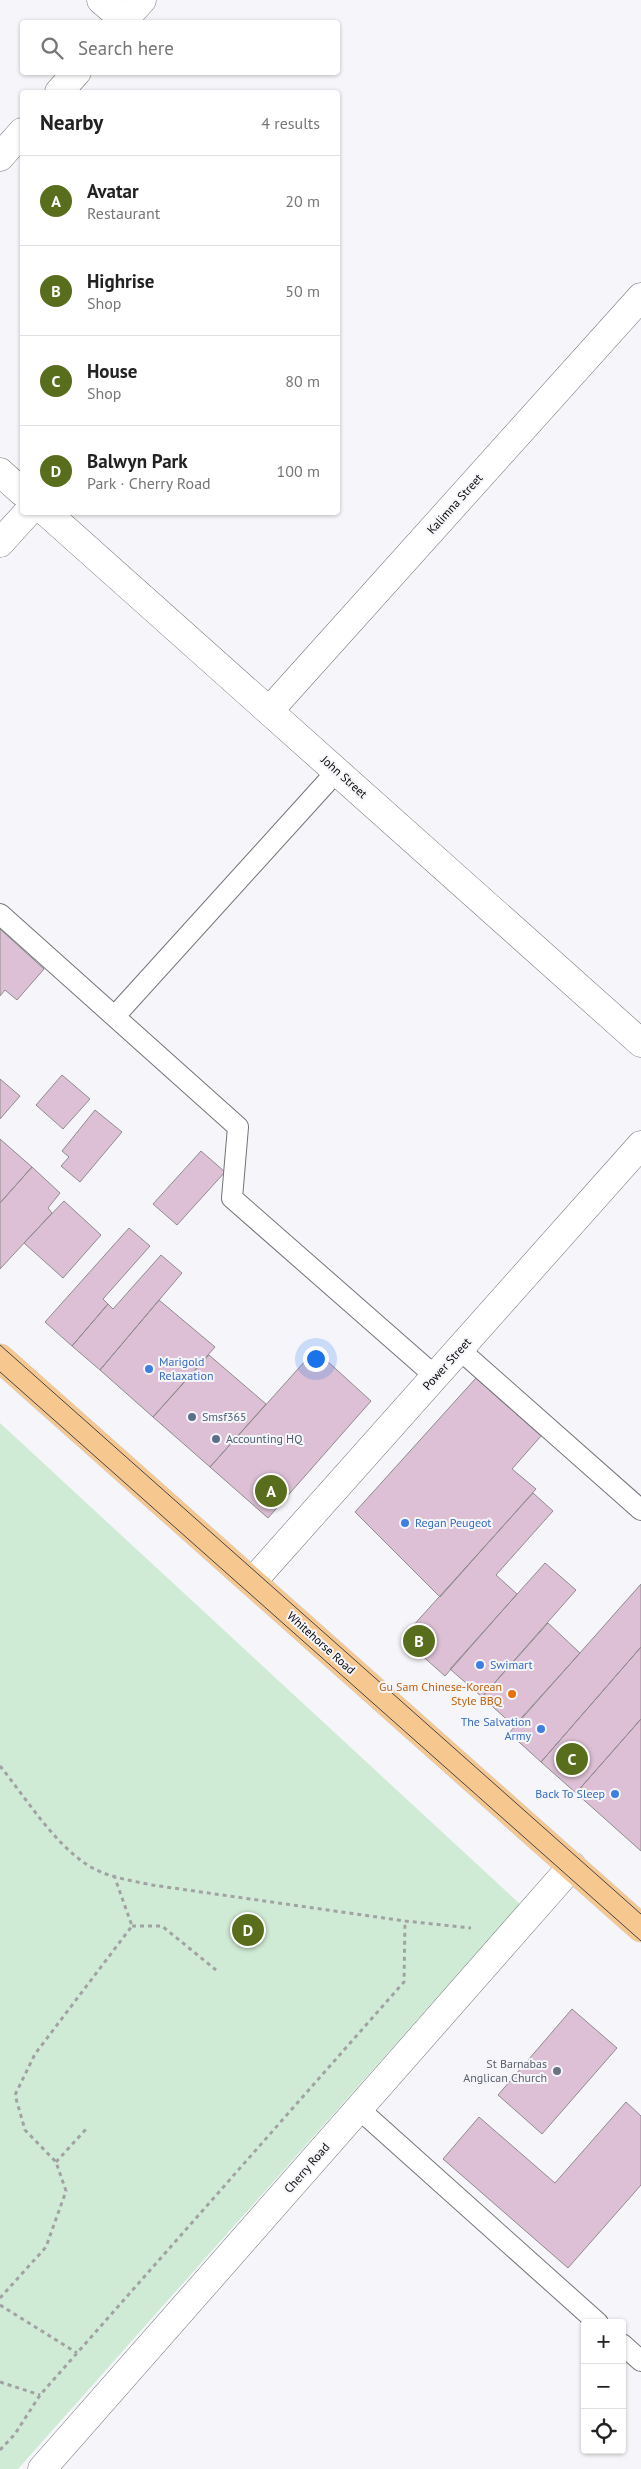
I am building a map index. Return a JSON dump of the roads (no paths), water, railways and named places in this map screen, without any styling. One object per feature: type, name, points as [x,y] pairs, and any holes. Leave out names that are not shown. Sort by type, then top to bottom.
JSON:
[{"type":"main road","name":"Whitehorse Road","points":[[0,1358],[641,1928]]},
{"type":"street","points":[[101,0],[122,20]]},
{"type":"street","points":[[124,20],[142,0]]},
{"type":"street","points":[[61,90],[74,75]]},
{"type":"street","points":[[0,157],[20,134]]},
{"type":"street","name":"Kalimna Street","points":[[270,711],[641,297]]},
{"type":"street","points":[[0,472],[20,490]]},
{"type":"street","points":[[0,543],[25,515]]},
{"type":"street","name":"John Street","points":[[49,515],[641,1043]]},
{"type":"street","name":"Power Street","points":[[252,1582],[641,1145]]},
{"type":"street","name":"Cherry Road","points":[[42,2469],[572,1866]]},
{"type":"lane","points":[[115,1016],[337,771]]},
{"type":"lane","points":[[0,914],[238,1127],[232,1198],[436,1377]]},
{"type":"lane","points":[[460,1350],[641,1510]]},
{"type":"lane","points":[[359,2109],[594,2319]]},
{"type":"lane","points":[[626,2348],[641,2361]]},
{"type":"tram line","points":[[0,1345],[641,1914]]},
{"type":"tram line","points":[[0,1372],[641,1941]]},
{"type":"place","name":"Marigold Relaxation","points":[[149,1369]]},
{"type":"place","name":"Smsf365","points":[[192,1417]]},
{"type":"place","name":"Accounting HQ","points":[[216,1439]]},
{"type":"place","name":"Avatar","points":[[271,1491]]},
{"type":"place","name":"Regan Peugeot","points":[[405,1523]]},
{"type":"place","name":"Highrise","points":[[419,1641]]},
{"type":"place","name":"Swimart","points":[[480,1665]]},
{"type":"place","name":"Gu Sam Chinese-Korean Style BBQ","points":[[512,1694]]},
{"type":"place","name":"The Salvation Army","points":[[541,1729]]},
{"type":"place","name":"House","points":[[572,1759]]},
{"type":"place","name":"Back To Sleep","points":[[615,1794]]},
{"type":"place","name":"Balwyn Park","points":[[248,1930]]},
{"type":"place","name":"St Barnabas Anglican Church","points":[[557,2071]]}]
